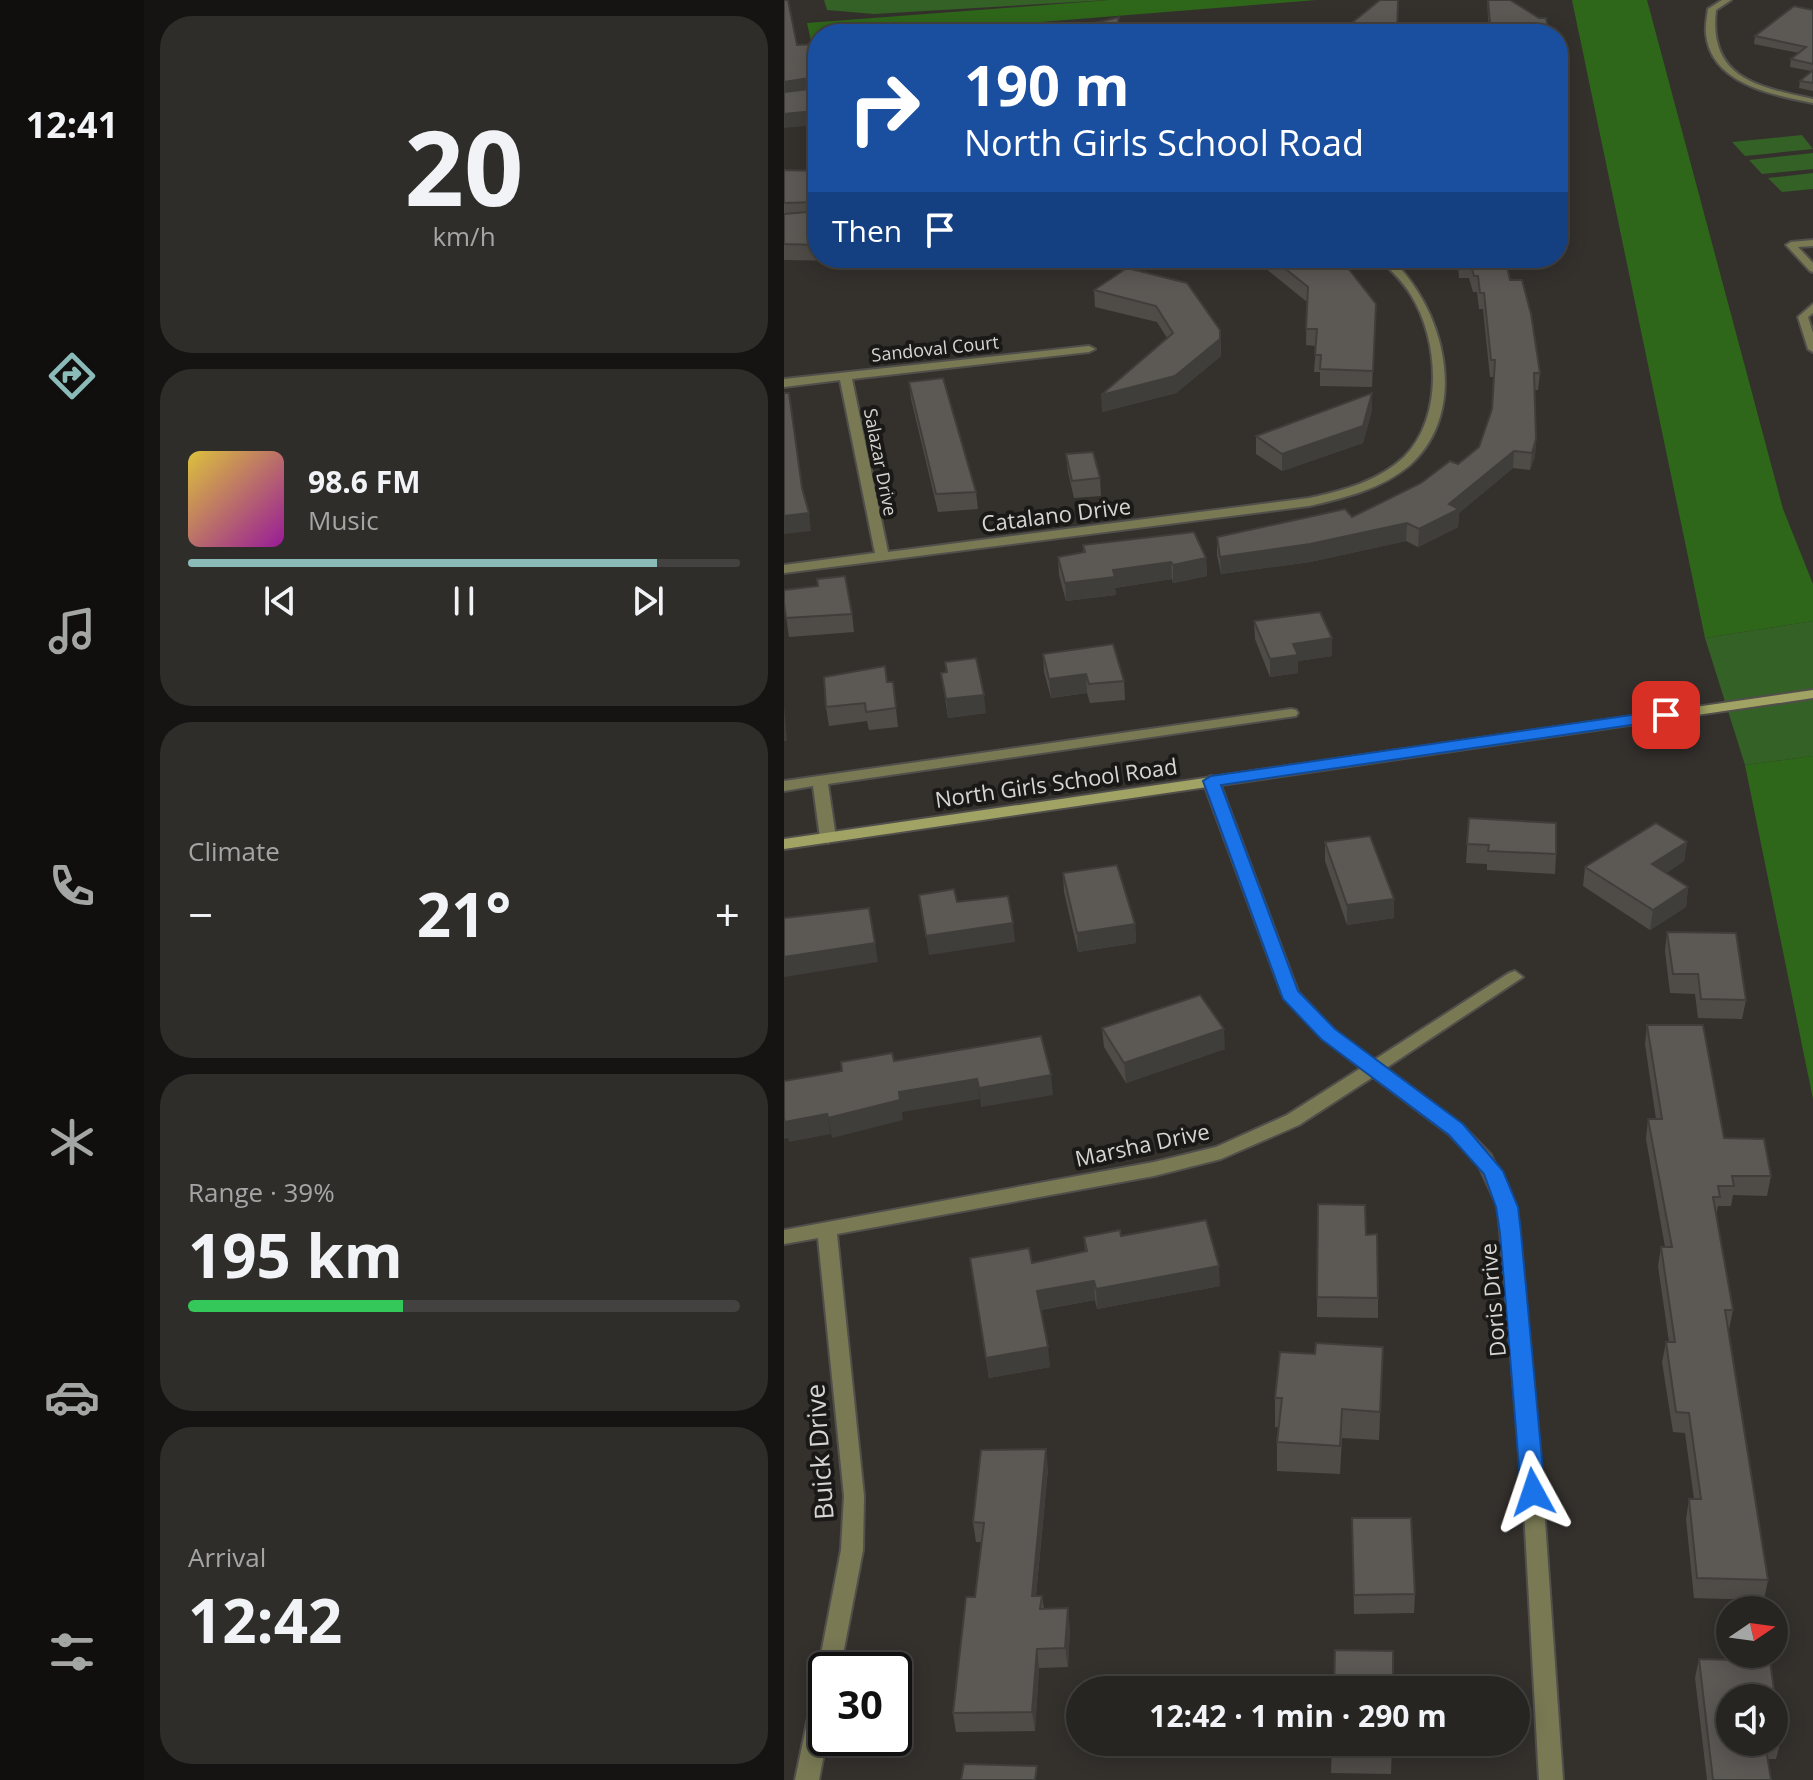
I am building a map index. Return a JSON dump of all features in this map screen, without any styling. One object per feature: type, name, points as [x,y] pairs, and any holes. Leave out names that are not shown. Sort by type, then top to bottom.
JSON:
[{"type":"main road","name":"North Girls School Road","points":[[784,844],[1813,694]]},
{"type":"street","name":"Catalano Drive","points":[[784,569],[1333,496],[1382,477],[1412,454],[1428,427],[1437,393],[1436,346],[1424,306],[1408,281],[1394,268]]},
{"type":"street","name":"Sandoval Court","points":[[784,383],[1089,349]]},
{"type":"street","name":"Salazar Drive","points":[[845,375],[882,556]]},
{"type":"street","name":"North Girls School Road","points":[[784,786],[1291,713]]},
{"type":"street","points":[[820,781],[828,838]]},
{"type":"street","name":"Doris Drive","points":[[1211,781],[1290,994],[1328,1034],[1456,1130],[1485,1160],[1507,1207],[1533,1492],[1551,1780]]},
{"type":"street","name":"Marsha Drive","points":[[784,1237],[1154,1169],[1221,1152],[1281,1127],[1515,977]]},
{"type":"street","name":"Buick Drive","points":[[827,1229],[854,1496],[852,1550],[832,1652]]},
{"type":"street","points":[[807,1780],[812,1756]]},
{"type":"lane","points":[[1727,0],[1712,9],[1709,22],[1713,50],[1726,69],[1762,90],[1813,101]]},
{"type":"lane","points":[[1813,243],[1791,245],[1813,269]]},
{"type":"lane","points":[[1813,307],[1803,317],[1813,349]]},
{"type":"green space","points":[[824,0],[1109,0],[874,14],[827,10]]},
{"type":"green space","points":[[1110,0],[1316,0],[1017,24],[808,24],[808,28],[807,23]]},
{"type":"green space","points":[[1572,0],[1647,0],[1783,509],[1813,584],[1813,621],[1705,638]]},
{"type":"green space","points":[[1802,135],[1813,149],[1745,156],[1732,142]]},
{"type":"green space","points":[[1813,153],[1813,169],[1762,174],[1749,160]]},
{"type":"green space","points":[[1813,173],[1813,189],[1782,192],[1768,178]]},
{"type":"green space","points":[[1813,621],[1813,756],[1745,765],[1705,638]]},
{"type":"green space","points":[[1813,756],[1813,1099],[1745,765]]},
{"type":"building","points":[[784,0],[788,0],[797,45],[808,44],[808,78],[784,82]]},
{"type":"building","points":[[1380,0],[1398,0],[1397,24],[1350,24]]},
{"type":"building","points":[[1488,0],[1510,0],[1539,18],[1546,18],[1547,24],[1490,24]]},
{"type":"building","points":[[1794,6],[1813,10],[1813,64],[1791,59],[1806,47],[1755,36]]},
{"type":"building","points":[[1119,17],[1118,24],[1095,23]]},
{"type":"building","points":[[1813,70],[1813,83],[1800,81]]},
{"type":"building","points":[[808,89],[808,112],[784,114],[784,92]]},
{"type":"building","points":[[784,170],[808,171],[808,202],[784,203]]},
{"type":"building","points":[[808,212],[808,245],[784,244],[784,214]]},
{"type":"building","points":[[1127,268],[1187,283],[1220,330],[1220,339],[1175,376],[1101,395],[1173,333],[1156,306],[1094,290]]},
{"type":"building","points":[[1284,268],[1348,268],[1376,304],[1373,371],[1320,369],[1321,355],[1315,355],[1317,329],[1306,329],[1308,287]]},
{"type":"building","points":[[1472,268],[1507,268],[1510,280],[1522,280],[1540,373],[1534,373],[1536,439],[1532,453],[1514,451],[1449,504],[1459,509],[1419,529],[1407,523],[1310,544],[1220,557],[1217,537],[1345,509],[1352,517],[1421,483],[1450,461],[1458,464],[1479,447],[1492,409],[1495,360],[1491,360],[1484,293],[1480,293],[1478,276],[1474,276]]},
{"type":"building","points":[[943,378],[976,492],[936,494],[909,382]]},
{"type":"building","points":[[784,393],[789,393],[802,488],[809,513],[784,516]]},
{"type":"building","points":[[1372,393],[1363,426],[1282,454],[1256,436]]},
{"type":"building","points":[[1093,452],[1100,478],[1072,481],[1066,454]]},
{"type":"building","points":[[1194,532],[1206,558],[1173,565],[1171,562],[1113,570],[1115,577],[1065,583],[1058,557],[1085,552],[1083,545]]},
{"type":"building","points":[[845,576],[852,614],[786,618],[784,590],[818,586],[817,579]]},
{"type":"building","points":[[1320,612],[1332,638],[1293,644],[1298,655],[1270,659],[1254,621]]},
{"type":"building","points":[[1113,644],[1124,681],[1089,684],[1086,674],[1049,679],[1043,654]]},
{"type":"building","points":[[976,658],[984,695],[946,699],[941,673],[947,672],[945,662]]},
{"type":"building","points":[[885,666],[887,682],[893,682],[896,708],[866,712],[865,703],[826,707],[824,677]]},
{"type":"building","points":[[1469,818],[1556,823],[1556,854],[1488,851],[1489,845],[1467,844]]},
{"type":"building","points":[[1656,823],[1687,842],[1652,864],[1688,887],[1653,910],[1585,867]]},
{"type":"building","points":[[1370,836],[1394,899],[1347,905],[1325,842]]},
{"type":"building","points":[[1117,865],[1135,924],[1077,933],[1063,873]]},
{"type":"building","points":[[954,889],[957,902],[1008,896],[1013,923],[926,936],[919,895]]},
{"type":"building","points":[[869,908],[875,943],[784,957],[784,918]]},
{"type":"building","points":[[1667,932],[1736,933],[1746,1000],[1701,999],[1698,974],[1673,974]]},
{"type":"building","points":[[1200,995],[1224,1029],[1124,1063],[1102,1028]]},
{"type":"building","points":[[1647,1025],[1703,1025],[1724,1138],[1764,1139],[1771,1176],[1732,1176],[1734,1186],[1718,1186],[1720,1197],[1713,1197],[1733,1310],[1725,1310],[1768,1580],[1697,1578],[1689,1499],[1701,1499],[1689,1413],[1676,1412],[1666,1342],[1675,1342],[1661,1247],[1672,1247],[1648,1119],[1662,1119]]},
{"type":"building","points":[[1041,1036],[1051,1075],[979,1088],[977,1079],[899,1092],[900,1100],[828,1118],[827,1114],[785,1122],[784,1081],[842,1071],[841,1062],[892,1053],[894,1061]]},
{"type":"building","points":[[1318,1204],[1365,1205],[1366,1235],[1377,1234],[1378,1298],[1317,1297]]},
{"type":"building","points":[[1206,1220],[1219,1266],[1096,1289],[1094,1281],[1037,1291],[1048,1347],[986,1358],[970,1258],[1029,1248],[1032,1263],[1087,1251],[1084,1237],[1120,1230],[1121,1236]]},
{"type":"building","points":[[1316,1343],[1383,1347],[1380,1412],[1342,1409],[1340,1446],[1277,1442],[1282,1398],[1275,1398],[1280,1352],[1315,1354]]},
{"type":"building","points":[[1046,1449],[1032,1596],[1042,1596],[1040,1609],[1068,1608],[1065,1648],[1037,1649],[1032,1712],[953,1713],[966,1597],[975,1597],[984,1523],[973,1522],[981,1450]]},
{"type":"building","points":[[1352,1518],[1411,1518],[1415,1594],[1354,1595]]},
{"type":"building","points":[[1335,1650],[1393,1651],[1393,1676],[1334,1676]]},
{"type":"building","points":[[1699,1659],[1716,1659],[1716,1668],[1771,1668],[1773,1684],[1716,1684],[1716,1756],[1767,1756],[1771,1780],[1713,1780]]},
{"type":"building","points":[[964,1764],[1037,1766],[1035,1780],[961,1780]]},
{"type":"route","points":[[1533,1492],[1511,1233],[1507,1207],[1493,1171],[1456,1130],[1328,1034],[1290,994],[1211,781],[1666,715]]}]
